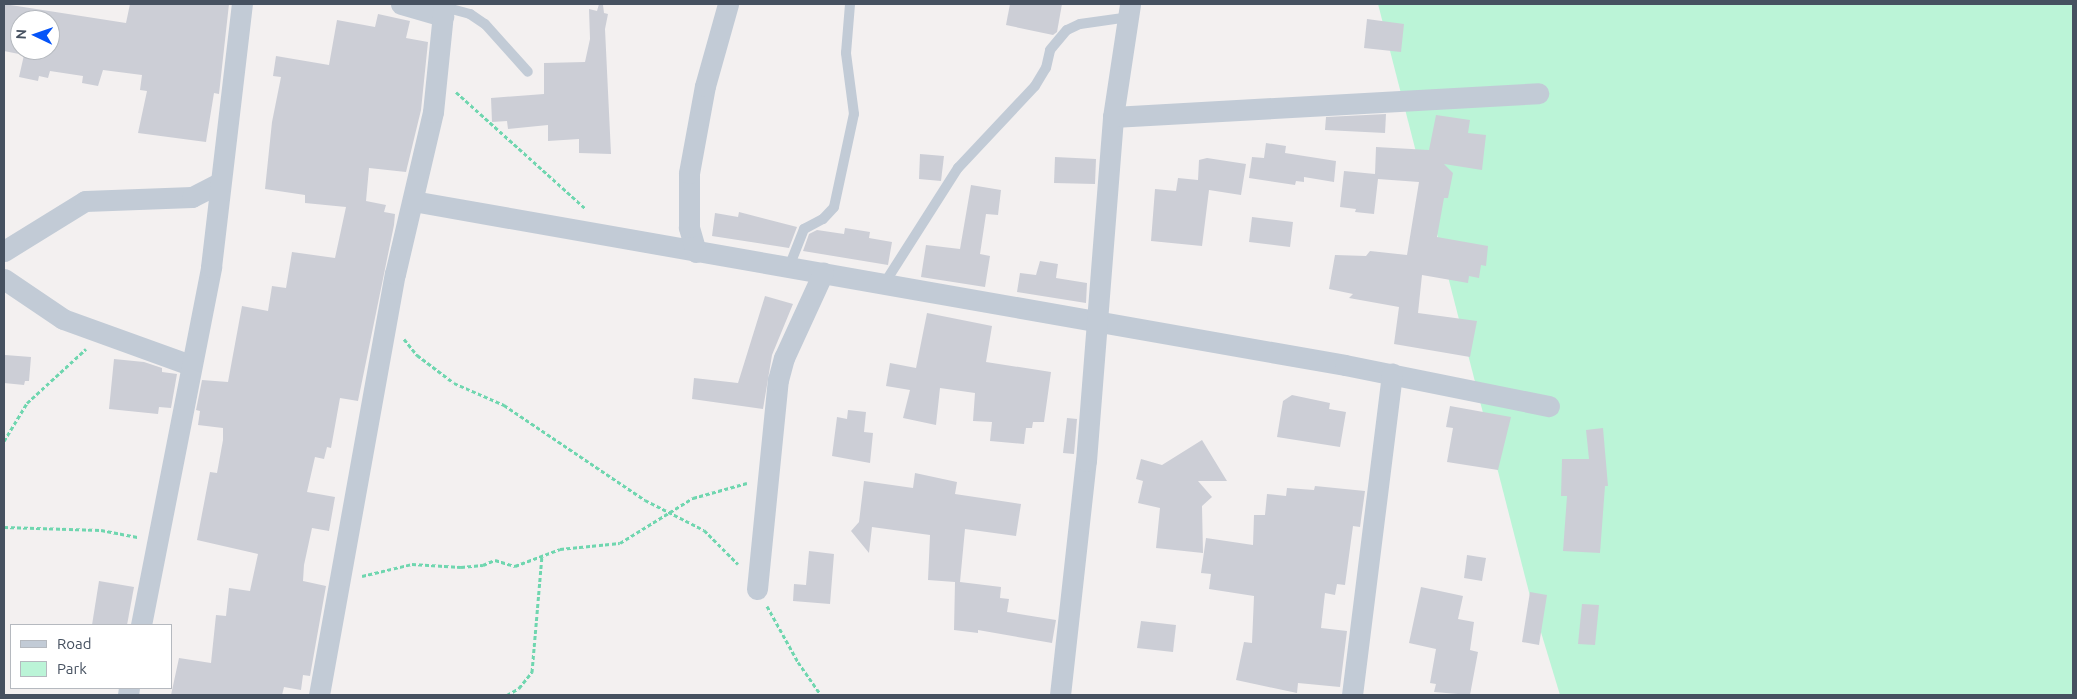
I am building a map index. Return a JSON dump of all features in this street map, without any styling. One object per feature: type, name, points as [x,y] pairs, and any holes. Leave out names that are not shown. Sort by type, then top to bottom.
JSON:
[{"type":"street","points":[[141,624],[174,463],[190,365],[211,267],[219,183],[242,4]]},
{"type":"street","points":[[319,695],[387,321],[433,112],[444,9],[401,4]]},
{"type":"street","points":[[696,252],[688,227],[689,173],[705,86],[728,4]]},
{"type":"street","points":[[1060,695],[1086,461],[1113,117],[1129,10]]},
{"type":"street","points":[[1113,117],[1538,93]]},
{"type":"street","points":[[4,251],[85,201],[192,197],[219,183]]},
{"type":"street","points":[[413,201],[883,285],[1097,320],[1392,374],[1549,406]]},
{"type":"street","points":[[758,588],[775,402],[784,358],[823,273]]},
{"type":"street","points":[[4,279],[63,320],[190,365]]},
{"type":"street","points":[[1352,695],[1392,374]]},
{"type":"lane","points":[[789,268],[804,229],[822,219],[834,207],[854,114],[846,53],[850,4]]},
{"type":"lane","points":[[444,9],[470,14],[485,24],[528,72]]},
{"type":"lane","points":[[883,285],[958,168],[1034,86],[1046,68],[1050,50],[1067,30],[1080,24],[1129,10]]},
{"type":"path","points":[[453,90],[591,214]]},
{"type":"path","points":[[387,321],[418,354],[454,382],[504,405],[631,492],[669,510],[704,530],[722,546],[758,588],[798,662],[821,695]]},
{"type":"path","points":[[4,441],[27,403],[58,371],[104,335]]},
{"type":"path","points":[[339,578],[382,574],[406,565],[461,567],[483,565],[495,560],[515,566],[560,549],[625,542],[669,510],[698,496],[768,478]]},
{"type":"path","points":[[4,527],[101,530],[157,540]]},
{"type":"path","points":[[508,695],[519,688],[532,672],[542,556]]},
{"type":"green space","points":[[1378,4],[2073,4],[2073,695],[1560,695],[1530,596]]},
{"type":"building","points":[[4,4],[43,10],[10,10],[10,52],[4,51]]},
{"type":"building","points":[[130,4],[229,4],[219,94],[214,93],[206,142],[138,133],[147,91],[140,90],[142,75],[103,70],[98,86],[82,83],[83,76],[50,71],[48,78],[39,76],[38,81],[19,77],[23,60],[60,60],[60,13],[126,23]]},
{"type":"building","points":[[599,4],[603,5],[604,13],[608,14],[605,29],[611,154],[579,153],[579,139],[548,141],[548,125],[508,129],[507,121],[492,122],[491,98],[544,94],[544,63],[585,62],[590,39],[589,9],[597,11]]},
{"type":"building","points":[[1010,4],[1062,4],[1057,32],[1053,35],[1006,25]]},
{"type":"building","points":[[378,14],[410,21],[406,38],[428,42],[421,110],[406,172],[369,168],[366,201],[386,205],[384,212],[395,214],[358,401],[340,398],[331,448],[327,447],[324,459],[315,457],[307,492],[335,497],[329,531],[312,528],[304,565],[303,581],[326,586],[310,676],[303,675],[301,690],[284,687],[282,695],[171,695],[179,658],[211,663],[216,615],[226,616],[229,588],[250,591],[258,554],[197,540],[210,472],[217,473],[223,440],[223,428],[198,425],[200,411],[196,410],[202,380],[228,382],[242,306],[268,311],[272,286],[286,288],[292,252],[335,258],[346,207],[305,203],[305,195],[265,189],[272,122],[281,77],[273,76],[276,56],[329,65],[337,20],[375,27]]},
{"type":"building","points":[[1367,19],[1404,24],[1401,52],[1364,48]]},
{"type":"building","points":[[1386,114],[1385,133],[1325,130],[1326,117]]},
{"type":"building","points":[[1436,115],[1470,120],[1468,133],[1486,135],[1482,170],[1444,164],[1453,173],[1448,198],[1444,198],[1437,237],[1488,246],[1486,266],[1481,265],[1479,278],[1469,276],[1468,283],[1422,275],[1418,313],[1477,321],[1470,357],[1394,344],[1399,307],[1349,298],[1353,294],[1329,289],[1335,255],[1366,256],[1370,251],[1407,255],[1419,182],[1378,179],[1374,214],[1355,212],[1356,209],[1340,207],[1344,171],[1375,174],[1376,147],[1429,150]]},
{"type":"building","points":[[1266,143],[1286,146],[1285,153],[1336,161],[1334,182],[1304,177],[1304,182],[1296,181],[1295,185],[1249,178],[1252,157],[1264,158]]},
{"type":"building","points":[[920,154],[944,156],[941,181],[919,179]]},
{"type":"building","points":[[1055,157],[1096,159],[1095,184],[1054,183]]},
{"type":"building","points":[[1207,158],[1246,164],[1241,195],[1209,190],[1202,246],[1151,241],[1155,189],[1176,191],[1178,178],[1198,180],[1199,160]]},
{"type":"building","points":[[971,185],[1001,190],[998,215],[986,214],[980,254],[990,256],[985,287],[921,277],[926,245],[960,249]]},
{"type":"building","points":[[739,212],[797,227],[789,248],[712,236],[715,213],[738,217]]},
{"type":"building","points":[[1252,217],[1293,222],[1290,247],[1249,242]]},
{"type":"building","points":[[845,228],[870,232],[869,238],[892,242],[888,265],[803,251],[809,234],[817,230],[844,234]]},
{"type":"building","points":[[1040,261],[1058,264],[1056,278],[1087,283],[1086,303],[1017,292],[1020,273],[1036,275]]},
{"type":"building","points":[[765,296],[793,304],[772,355],[763,409],[692,399],[694,378],[738,383]]},
{"type":"building","points":[[927,313],[992,326],[986,362],[1051,372],[1044,422],[1033,422],[1032,428],[1026,428],[1024,444],[990,441],[992,422],[973,421],[975,393],[940,388],[936,425],[903,418],[910,390],[886,386],[890,363],[916,368]]},
{"type":"building","points":[[5,355],[31,357],[29,381],[25,381],[24,385],[4,383]]},
{"type":"building","points":[[114,359],[144,362],[162,368],[162,372],[177,374],[171,408],[159,407],[158,414],[109,409]]},
{"type":"building","points":[[1292,395],[1330,403],[1329,409],[1346,412],[1340,447],[1277,437],[1283,401]]},
{"type":"building","points":[[1450,406],[1511,417],[1498,470],[1447,462],[1453,428],[1446,427]]},
{"type":"building","points":[[848,410],[866,412],[864,432],[873,433],[870,463],[832,456],[837,417],[847,419]]},
{"type":"building","points":[[1067,418],[1077,419],[1074,454],[1063,453]]},
{"type":"building","points":[[1603,428],[1608,486],[1605,486],[1600,553],[1563,551],[1567,496],[1561,496],[1562,459],[1589,459],[1586,430]]},
{"type":"building","points":[[1202,440],[1227,481],[1198,481],[1212,497],[1202,506],[1203,553],[1156,548],[1160,508],[1138,503],[1143,481],[1136,479],[1141,459],[1162,465]]},
{"type":"building","points":[[915,473],[957,482],[955,494],[1021,504],[1016,536],[965,529],[960,582],[1001,587],[1000,598],[1009,599],[1007,612],[1056,620],[1052,643],[978,630],[978,633],[954,630],[955,582],[928,580],[930,535],[872,527],[869,553],[851,531],[859,522],[864,481],[913,488]]},
{"type":"building","points":[[1315,486],[1365,491],[1360,527],[1353,526],[1345,585],[1337,584],[1335,595],[1325,593],[1321,628],[1347,631],[1340,687],[1298,683],[1297,693],[1236,680],[1244,642],[1252,643],[1254,596],[1209,589],[1211,574],[1201,573],[1206,538],[1253,545],[1254,515],[1265,515],[1267,494],[1286,496],[1287,488],[1314,490]]},
{"type":"building","points":[[809,551],[834,554],[830,604],[793,601],[794,584],[806,585]]},
{"type":"building","points":[[1467,555],[1486,558],[1482,581],[1464,578]]},
{"type":"building","points":[[99,581],[134,587],[127,624],[92,624]]},
{"type":"building","points":[[1421,587],[1463,596],[1458,619],[1474,622],[1470,650],[1478,652],[1470,695],[1434,692],[1436,684],[1430,683],[1436,649],[1409,643]]},
{"type":"building","points":[[1530,592],[1547,595],[1539,645],[1522,642]]},
{"type":"building","points":[[1582,604],[1599,605],[1595,645],[1578,644]]},
{"type":"building","points":[[1141,621],[1176,625],[1173,652],[1137,648]]}]
